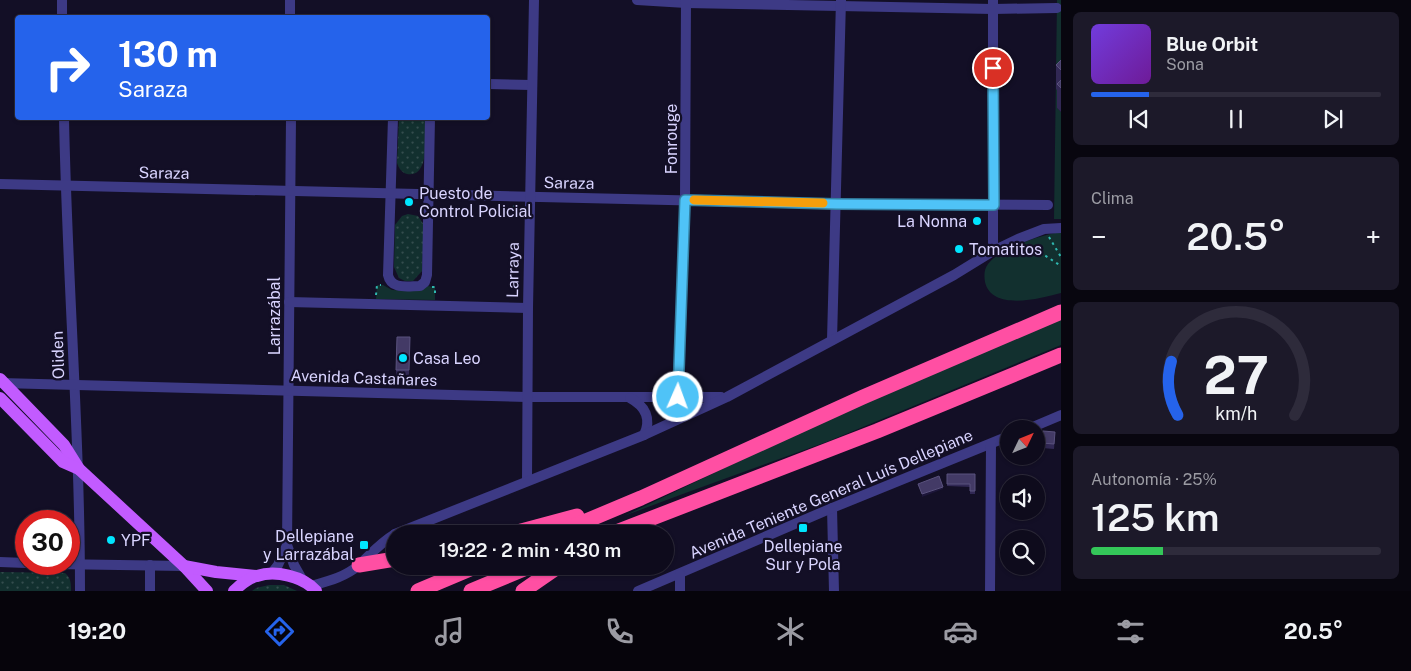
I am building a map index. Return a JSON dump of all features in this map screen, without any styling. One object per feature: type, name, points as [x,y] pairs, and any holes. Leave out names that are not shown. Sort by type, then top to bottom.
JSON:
[{"type":"highway","points":[[576,525],[1061,312]]},
{"type":"highway","points":[[634,525],[877,431],[1061,354]]},
{"type":"highway","points":[[542,525],[640,498]]},
{"type":"highway","points":[[359,565],[386,560]]},
{"type":"highway","points":[[418,591],[456,575]]},
{"type":"highway","points":[[471,591],[509,575]]},
{"type":"highway","points":[[523,591],[546,575]]},
{"type":"main road","points":[[1,382],[64,445],[79,469],[184,566],[207,591]]},
{"type":"main road","points":[[0,398],[63,462],[79,469]]},
{"type":"main road","points":[[184,566],[216,572],[256,576],[271,574],[289,576],[310,586]]},
{"type":"main road","points":[[234,591],[242,583],[256,576]]},
{"type":"street","points":[[62,0],[62,15]]},
{"type":"street","points":[[290,0],[290,15]]},
{"type":"street","name":"Larraya","points":[[527,481],[529,197],[534,0]]},
{"type":"street","points":[[637,0],[993,4],[1057,8]]},
{"type":"street","name":"Fonrouge","points":[[678,397],[685,200],[686,1]]},
{"type":"street","points":[[832,340],[841,3]]},
{"type":"street","points":[[993,4],[993,251]]},
{"type":"street","points":[[490,84],[531,85]]},
{"type":"street","name":"Oliden","points":[[64,120],[79,510]]},
{"type":"street","name":"Larrazábal","points":[[291,120],[287,545],[294,565],[310,586]]},
{"type":"street","points":[[393,120],[388,275],[391,283],[395,286],[423,284],[427,275],[430,120]]},
{"type":"street","name":"Saraza","points":[[0,184],[836,204],[1048,205]]},
{"type":"street","points":[[417,525],[644,435],[727,397],[967,268],[993,251],[1044,229],[1061,228]]},
{"type":"street","points":[[289,302],[528,308]]},
{"type":"street","name":"Avenida Castañares","points":[[1,382],[527,397],[727,397]]},
{"type":"street","points":[[629,398],[642,407],[646,413],[648,420],[644,435]]},
{"type":"street","points":[[1045,422],[1061,415]]},
{"type":"street","name":"Avenida Teniente General Luís Dellepiane","points":[[638,591],[832,508],[1000,440]]},
{"type":"street","points":[[990,591],[991,444]]},
{"type":"street","points":[[832,508],[834,591]]},
{"type":"street","points":[[310,586],[341,577],[359,565],[386,539]]},
{"type":"street","name":"Larrazábal","points":[[271,574],[278,565],[287,545]]},
{"type":"street","points":[[0,562],[15,563]]},
{"type":"street","points":[[80,565],[184,566]]},
{"type":"street","points":[[150,566],[150,591]]},
{"type":"street","points":[[680,574],[680,591]]},
{"type":"street","name":"Oliden","points":[[80,575],[80,591]]},
{"type":"path","points":[[511,205],[518,210],[520,215]]},
{"type":"path","points":[[1044,229],[1061,257]]},
{"type":"path","points":[[1018,239],[1061,266]]},
{"type":"path","points":[[376,299],[376,285],[385,287]]},
{"type":"path","points":[[435,287],[435,300]]},
{"type":"green space","points":[[1057,0],[1061,0],[1061,94],[1057,108],[1061,112],[1061,219],[1054,219]]},
{"type":"green space","points":[[399,120],[425,120],[425,153],[420,169],[415,174],[407,174],[399,168],[397,163]]},
{"type":"green space","points":[[408,214],[418,216],[424,225],[422,271],[413,281],[405,281],[399,278],[394,267],[395,225],[402,216]]},
{"type":"green space","points":[[1061,232],[1061,293],[1019,301],[997,297],[989,291],[985,282],[985,273],[987,266],[994,258],[1021,243]]},
{"type":"green space","points":[[377,285],[383,285],[392,290],[420,291],[427,286],[435,287],[435,300],[376,299]]},
{"type":"green space","points":[[1061,319],[1061,345],[829,441],[624,516],[840,413]]},
{"type":"green space","points":[[0,572],[15,572],[15,575],[67,575],[71,584],[71,591],[0,591]]},
{"type":"green space","points":[[269,585],[284,585],[297,591],[252,591]]},
{"type":"building","points":[[1061,60],[1061,70],[1056,65]]},
{"type":"building","points":[[1061,80],[1061,88],[1057,84]]},
{"type":"building","name":"Casa Leo","points":[[397,337],[410,337],[409,370],[396,370]]},
{"type":"building","points":[[1045,431],[1055,432],[1054,444],[1045,443]]},
{"type":"building","points":[[947,474],[975,474],[975,491],[970,491],[970,484],[947,484]]},
{"type":"building","points":[[939,476],[943,487],[922,494],[918,484]]},
{"type":"slow traffic","points":[[694,200],[823,203]]},
{"type":"place","name":"Puesto de Control Policial","points":[[409,202]]},
{"type":"place","name":"La Nonna","points":[[977,221]]},
{"type":"place","name":"Tomatitos","points":[[959,249]]},
{"type":"place","name":"Casa Leo","points":[[403,358]]},
{"type":"place","name":"Dellepiane Sur y Pola","points":[[803,528]]},
{"type":"place","name":"YPF","points":[[111,540]]},
{"type":"place","name":"Dellepiane y Larrazábal","points":[[364,545]]},
{"type":"route","points":[[678,397],[685,200],[836,204],[994,205],[993,68]]}]
